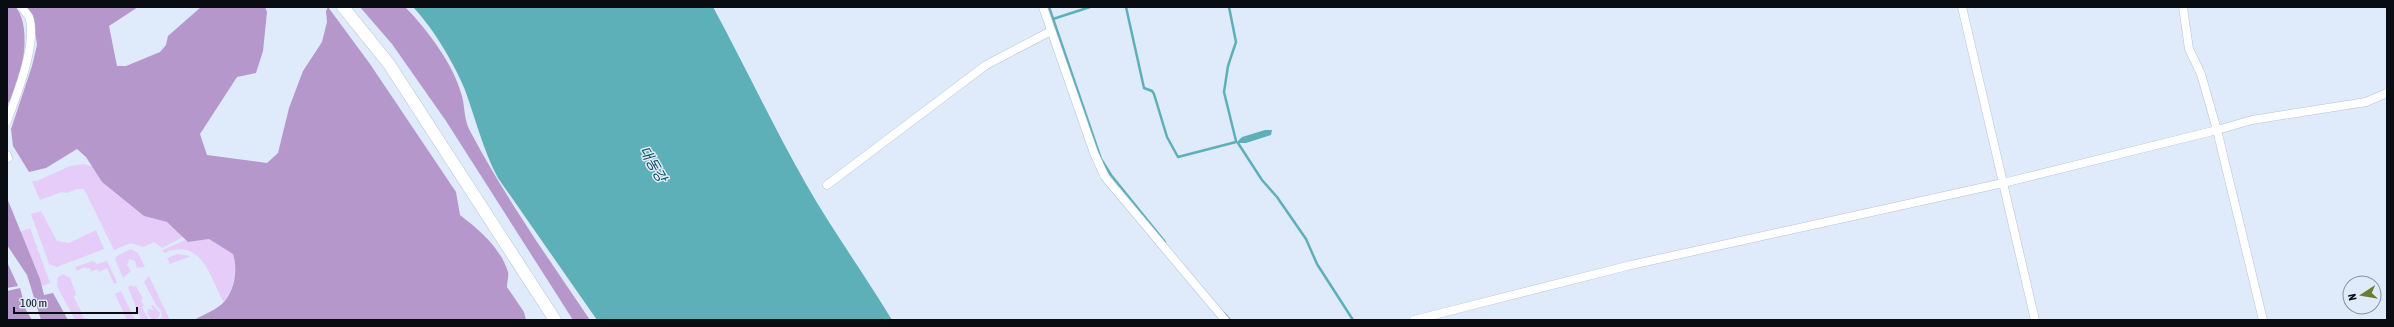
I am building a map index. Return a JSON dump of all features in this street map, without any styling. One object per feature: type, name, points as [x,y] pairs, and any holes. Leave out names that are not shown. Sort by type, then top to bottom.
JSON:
[{"type":"highway","points":[[343,7],[389,64],[555,320]]},
{"type":"street","points":[[7,121],[18,95],[28,49],[29,17],[22,7]]},
{"type":"street","points":[[1043,7],[1094,153],[1105,177],[1225,320]]},
{"type":"street","points":[[1962,7],[2035,320]]},
{"type":"street","points":[[2183,7],[2189,49],[2201,74],[2217,130],[2263,320]]},
{"type":"street","points":[[827,184],[986,65],[1051,31]]},
{"type":"street","points":[[1414,320],[1631,265],[2003,183],[2252,120],[2366,102],[2387,93]]},
{"type":"shaded area","points":[[7,7],[16,7],[24,28],[25,42],[24,56],[17,84],[7,105]]},
{"type":"shaded area","points":[[26,7],[138,7],[109,26],[117,66],[126,66],[160,52],[166,45],[168,36],[201,7],[265,7],[267,12],[263,51],[256,73],[237,77],[200,134],[207,155],[267,163],[278,153],[289,108],[303,71],[322,42],[327,22],[326,11],[328,7],[370,64],[456,192],[460,215],[488,240],[500,255],[508,272],[507,287],[524,312],[526,320],[194,320],[218,307],[228,297],[233,285],[235,272],[233,254],[209,239],[188,242],[167,222],[144,216],[102,182],[86,157],[77,149],[46,168],[29,172],[13,146],[11,129],[32,66],[37,45],[34,24]]},
{"type":"shaded area","points":[[360,7],[405,7],[431,37],[453,72],[462,96],[468,127],[483,156],[527,227],[590,320],[573,320],[446,121],[392,44]]},
{"type":"shaded area","points":[[84,164],[93,167],[102,182],[144,216],[167,222],[183,237],[162,248],[154,242],[143,247],[131,243],[114,250],[84,189],[77,189],[67,193],[62,192],[40,200],[32,181],[37,181],[70,166]]},
{"type":"shaded area","points":[[7,198],[40,279],[44,295],[53,293],[68,320],[41,320],[27,275],[7,245]]},
{"type":"shaded area","points":[[41,211],[57,241],[69,243],[96,230],[104,249],[57,267],[49,264],[31,214]]},
{"type":"shaded area","points":[[30,228],[50,283],[42,286],[20,232]]},
{"type":"shaded area","points":[[209,239],[233,254],[235,261],[234,279],[224,303],[209,271],[196,255],[187,250],[177,249],[164,253],[163,250],[185,240],[188,242]]},
{"type":"shaded area","points":[[131,249],[138,253],[145,267],[137,268],[135,261],[129,259],[127,265],[131,271],[123,278],[115,259],[117,256]]},
{"type":"shaded area","points":[[177,254],[191,256],[170,264],[167,258]]},
{"type":"shaded area","points":[[93,261],[97,264],[107,261],[117,282],[114,284],[107,268],[99,272],[97,269],[91,272],[90,268],[86,269],[85,267],[77,271],[75,267]]},
{"type":"shaded area","points":[[7,262],[18,286],[7,288]]},
{"type":"shaded area","points":[[63,274],[70,278],[76,294],[74,297],[84,318],[90,320],[75,320],[57,286],[58,277]]},
{"type":"shaded area","points":[[149,276],[170,320],[159,320],[162,317],[161,311],[156,305],[144,282]]},
{"type":"shaded area","points":[[132,285],[133,287],[136,286],[143,299],[141,300],[144,306],[142,307],[149,320],[141,320],[128,287]]},
{"type":"shaded area","points":[[20,288],[26,310],[32,320],[7,320],[7,291]]},
{"type":"shaded area","points":[[121,291],[135,320],[127,320],[115,294]]},
{"type":"shaded area","points":[[153,305],[160,313],[158,318],[153,320],[147,314],[148,309],[154,310],[151,306]]},
{"type":"water","name":"대동강","points":[[413,7],[713,7],[806,184],[892,320],[597,320],[498,178],[488,157],[465,90],[455,69],[435,35],[421,15]]},
{"type":"water","points":[[1265,130],[1272,130],[1271,135],[1246,143],[1236,143],[1242,137]]},
{"type":"waterway","points":[[1049,7],[1101,159],[1111,175],[1165,242]]},
{"type":"waterway","points":[[1053,19],[1090,7]]},
{"type":"waterway","points":[[1126,7],[1144,88],[1152,91],[1154,94],[1167,137],[1178,157],[1236,142]]},
{"type":"waterway","points":[[1229,7],[1236,42],[1228,66],[1224,92],[1236,141]]},
{"type":"waterway","points":[[1238,143],[1262,180],[1277,197],[1306,239],[1317,264],[1353,320]]},
{"type":"waterway","points":[[1224,313],[1230,320]]}]
